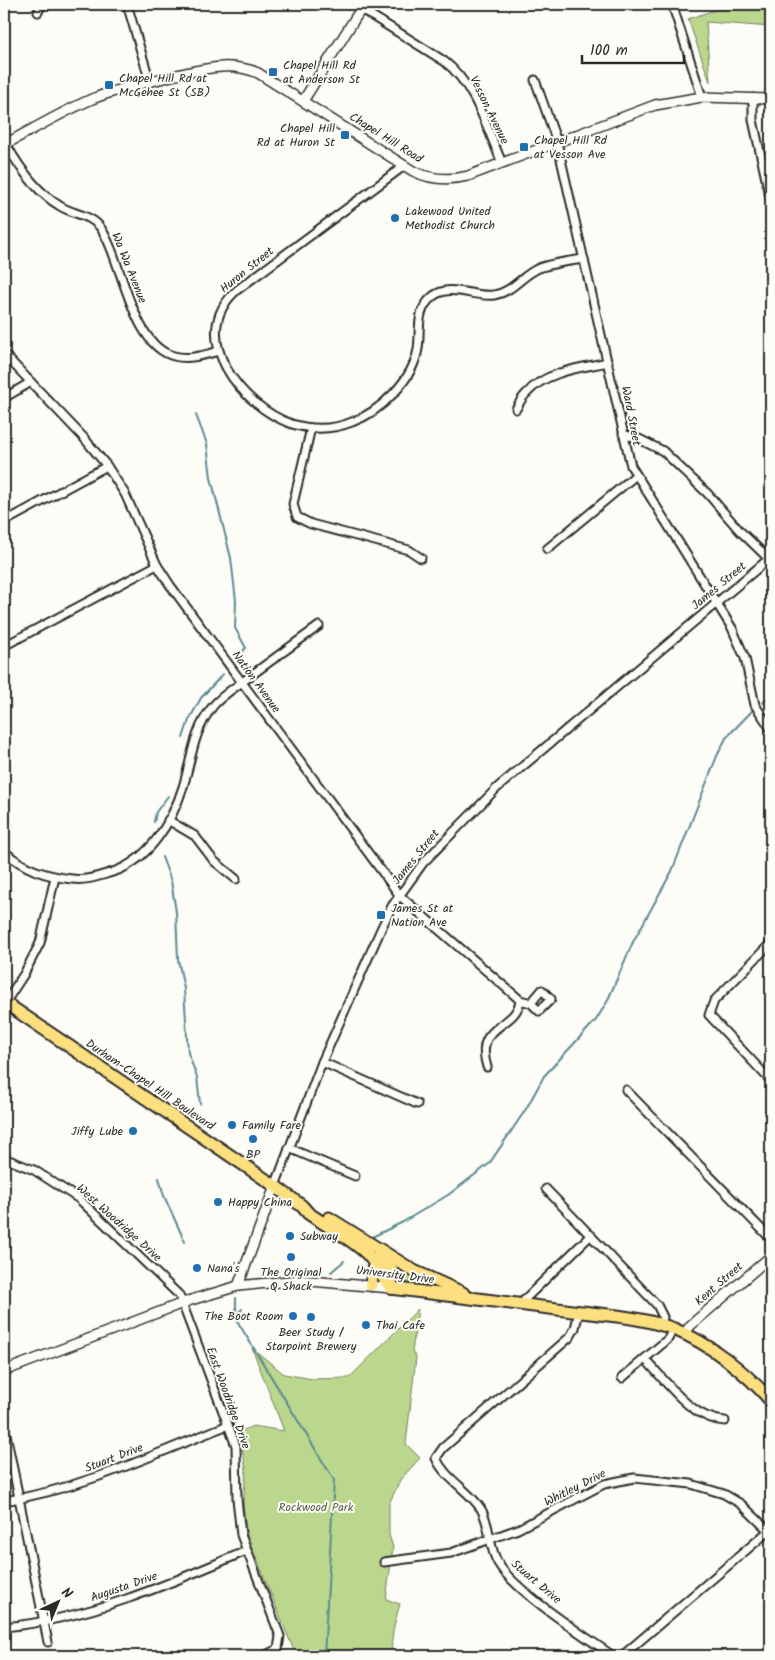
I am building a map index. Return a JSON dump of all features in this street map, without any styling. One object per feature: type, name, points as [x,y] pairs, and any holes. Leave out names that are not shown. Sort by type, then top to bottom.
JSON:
[{"type":"main road","name":"Durham-Chapel Hill Boulevard","points":[[4,1002],[302,1206],[308,1214],[364,1252],[391,1288]]},
{"type":"main road","points":[[302,1206],[315,1210],[428,1278],[481,1300]]},
{"type":"main road","points":[[377,1249],[392,1271],[391,1288]]},
{"type":"main road","points":[[371,1285],[374,1264]]},
{"type":"main road","name":"University Drive","points":[[391,1288],[579,1312],[661,1325],[679,1332],[738,1369],[771,1400]]},
{"type":"street","points":[[38,12],[42,4]]},
{"type":"street","points":[[127,4],[150,82]]},
{"type":"street","points":[[672,4],[702,97]]},
{"type":"street","points":[[304,101],[360,5]]},
{"type":"street","name":"Vesson Avenue","points":[[360,5],[444,61],[457,72],[467,85],[502,162]]},
{"type":"street","name":"Chapel Hill Road","points":[[5,144],[92,99],[208,68],[234,66],[258,73],[420,175],[445,180],[468,176],[655,104],[702,97],[771,99]]},
{"type":"street","name":"Ward Street","points":[[535,80],[557,142],[628,456],[636,475],[717,604],[742,648],[755,705],[771,729]]},
{"type":"street","points":[[753,98],[753,120],[771,202]]},
{"type":"street","name":"Wa Wa Avenue","points":[[5,144],[26,175],[50,200],[99,226],[109,244],[138,319],[158,347],[168,354],[186,358],[219,351]]},
{"type":"street","name":"Huron Street","points":[[404,166],[230,296],[220,311],[218,320],[219,351],[228,371],[258,404],[282,420],[311,428],[330,428],[353,422],[379,406],[395,390],[410,369],[416,356],[421,312],[437,294],[451,290],[482,296],[497,294],[508,290],[540,268],[584,258]]},
{"type":"street","name":"Nation Avenue","points":[[4,354],[84,438],[107,466],[133,510],[157,565],[400,896],[520,1000]]},
{"type":"street","points":[[516,409],[527,392],[543,381],[566,371],[608,362]]},
{"type":"street","points":[[4,398],[30,382]]},
{"type":"street","points":[[311,428],[293,504],[297,517],[311,524],[409,550],[421,558]]},
{"type":"street","points":[[623,434],[639,438],[663,451],[708,494],[739,530],[770,558]]},
{"type":"street","points":[[4,522],[107,466]]},
{"type":"street","points":[[547,549],[636,475]]},
{"type":"street","name":"James Street","points":[[238,1286],[322,1062],[381,929],[400,896],[434,851],[497,788],[770,558]]},
{"type":"street","points":[[4,646],[157,565]]},
{"type":"street","points":[[4,851],[20,864],[55,877],[85,880],[125,867],[148,851],[168,820],[183,788],[199,727],[217,702],[318,626]]},
{"type":"street","points":[[168,820],[195,836],[218,864],[236,879]]},
{"type":"street","points":[[4,1002],[24,974],[40,943],[55,877]]},
{"type":"street","points":[[771,943],[714,1001],[709,1011],[709,1015],[715,1024],[771,1081]]},
{"type":"street","points":[[486,1067],[483,1046],[490,1035],[518,1008],[520,1000],[531,1003]]},
{"type":"street","points":[[322,1062],[417,1104]]},
{"type":"street","points":[[626,1090],[771,1239]]},
{"type":"street","points":[[289,1148],[355,1176]]},
{"type":"street","name":"West Woodridge Drive","points":[[4,1158],[48,1178],[85,1204],[176,1291],[181,1304]]},
{"type":"street","points":[[546,1189],[657,1305],[663,1317],[661,1325]]},
{"type":"street","points":[[522,1305],[525,1298],[590,1235]]},
{"type":"street","name":"Kent Street","points":[[622,1378],[668,1339],[692,1324],[771,1256]]},
{"type":"street","name":"University Drive","points":[[4,1371],[181,1304],[238,1286],[300,1280],[391,1288]]},
{"type":"street","name":"East Woodridge Drive","points":[[181,1304],[228,1425],[238,1456],[238,1520],[246,1551],[280,1636],[279,1645],[272,1653],[264,1656]]},
{"type":"street","name":"Stuart Drive","points":[[579,1312],[575,1328],[570,1337],[443,1448],[436,1458],[442,1469],[481,1509],[488,1526],[498,1564],[512,1580],[613,1656]]},
{"type":"street","points":[[645,1359],[694,1410],[706,1417],[725,1421]]},
{"type":"street","points":[[4,1424],[48,1642]]},
{"type":"street","name":"Stuart Drive","points":[[4,1501],[57,1490],[89,1480],[228,1425]]},
{"type":"street","name":"Whitley Drive","points":[[384,1562],[430,1558],[490,1538],[537,1520],[604,1484],[634,1478],[691,1484],[718,1492],[741,1504],[770,1530]]},
{"type":"street","points":[[622,1656],[770,1530]]},
{"type":"street","name":"Augusta Drive","points":[[4,1627],[44,1622],[114,1603],[246,1551]]},
{"type":"green space","points":[[732,4],[771,4],[771,27],[706,22],[710,82],[688,19]]},
{"type":"green space","points":[[394,1262],[441,1287],[398,1282]]},
{"type":"green space","name":"Rockwood Park","points":[[418,1309],[412,1352],[416,1357],[406,1444],[420,1458],[400,1480],[389,1504],[389,1535],[393,1547],[386,1599],[400,1604],[392,1636],[392,1656],[296,1656],[246,1532],[243,1505],[246,1470],[240,1435],[241,1431],[253,1426],[284,1431],[252,1348],[284,1374],[313,1379],[349,1378]]},
{"type":"waterway","points":[[196,415],[207,444],[211,478],[231,558],[236,601],[235,628],[246,648],[237,656]]},
{"type":"waterway","points":[[183,738],[189,720],[201,698],[223,674]]},
{"type":"waterway","points":[[763,703],[771,694]]},
{"type":"waterway","points":[[370,1238],[403,1222],[448,1195],[489,1164],[526,1109],[544,1076],[596,1020],[607,1002],[633,942],[672,871],[717,756],[726,738],[752,711]]},
{"type":"waterway","points":[[154,822],[156,812],[168,796]]},
{"type":"waterway","points":[[162,857],[171,881],[176,912],[178,959],[184,989],[188,1053],[197,1077],[200,1104]]},
{"type":"waterway","points":[[159,1178],[164,1196],[185,1242]]},
{"type":"waterway","points":[[331,1272],[344,1261]]},
{"type":"waterway","points":[[236,1298],[236,1317],[239,1324],[334,1480],[324,1656]]},
{"type":"waterway","points":[[237,1315],[242,1309]]},
{"type":"place","name":"Chapel Hill Rd at Anderson St","points":[[273,72]]},
{"type":"place","name":"Chapel Hill Rd at McGehee St (SB)","points":[[109,85]]},
{"type":"place","name":"Chapel Hill Rd at Huron St","points":[[345,135]]},
{"type":"place","name":"Chapel Hill Rd at Vesson Ave","points":[[524,147]]},
{"type":"place","name":"Lakewood United Methodist Church","points":[[395,218]]},
{"type":"place","name":"James St at Nation Ave","points":[[381,915]]},
{"type":"place","name":"Family Fare","points":[[232,1125]]},
{"type":"place","name":"Jiffy Lube","points":[[133,1131]]},
{"type":"place","name":"BP","points":[[253,1139]]},
{"type":"place","name":"Happy China","points":[[218,1202]]},
{"type":"place","name":"Subway","points":[[290,1236]]},
{"type":"place","name":"The Original Q Shack","points":[[291,1257]]},
{"type":"place","name":"Nana's","points":[[197,1268]]},
{"type":"place","name":"The Boot Room","points":[[293,1316]]},
{"type":"place","name":"Beer Study / Starpoint Brewery","points":[[311,1317]]},
{"type":"place","name":"Thai Cafe","points":[[366,1325]]}]
